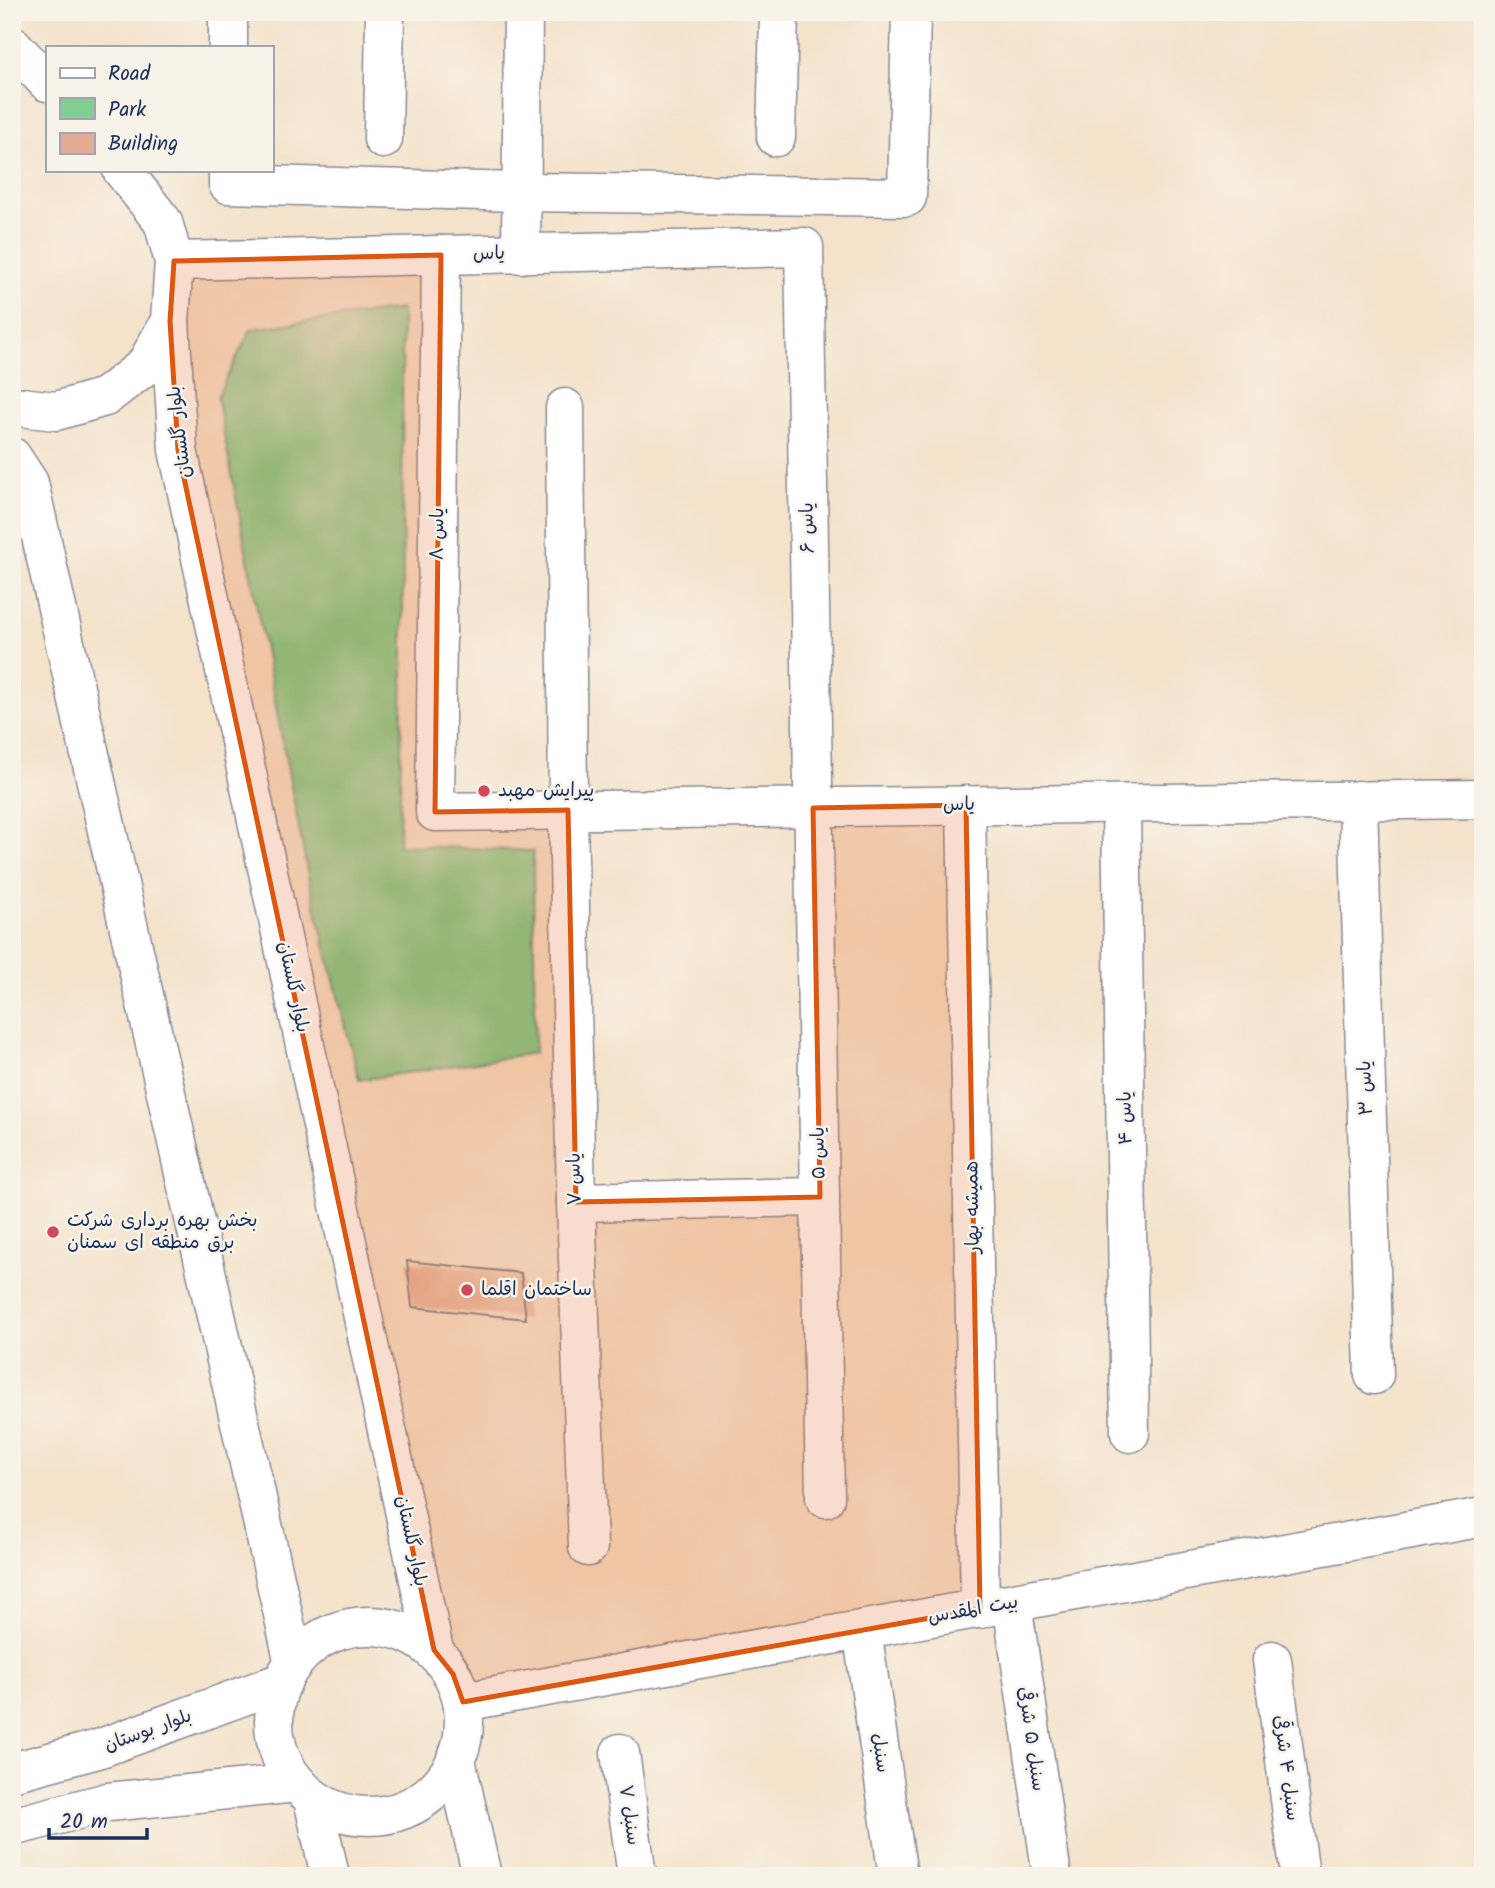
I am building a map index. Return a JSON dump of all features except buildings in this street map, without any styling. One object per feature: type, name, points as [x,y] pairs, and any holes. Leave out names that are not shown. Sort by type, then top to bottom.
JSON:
[{"type":"street","points":[[228,12],[228,46]]},
{"type":"street","points":[[383,139],[385,12]]},
{"type":"street","points":[[521,254],[523,12]]},
{"type":"street","points":[[776,136],[779,12]]},
{"type":"street","points":[[228,172],[228,184],[522,192],[907,197],[911,12]]},
{"type":"street","points":[[12,45],[46,81]]},
{"type":"street","name":"بلوار گلستان","points":[[124,172],[163,222],[174,261],[170,321],[178,450],[434,1650]]},
{"type":"street","name":"یاس","points":[[174,261],[803,247]]},
{"type":"street","name":"یاس ۶","points":[[803,247],[813,808]]},
{"type":"street","name":"یاس ۸","points":[[435,812],[441,255]]},
{"type":"street","points":[[12,406],[56,411],[105,397],[145,366],[170,321]]},
{"type":"street","name":"یاس ۷","points":[[565,408],[568,810],[576,1202],[588,1547]]},
{"type":"street","points":[[12,457],[29,483],[288,1672]]},
{"type":"street","name":"یاس","points":[[435,812],[1483,799]]},
{"type":"street","name":"یاس ۳","points":[[1358,800],[1374,1375]]},
{"type":"street","name":"یاس ۴","points":[[1122,804],[1130,1433]]},
{"type":"street","name":"همیشه بهار","points":[[966,805],[996,1606]]},
{"type":"street","name":"یاس ۵","points":[[813,808],[825,1497]]},
{"type":"street","points":[[576,1202],[820,1197]]},
{"type":"street","name":"بیت المقدس","points":[[463,1702],[1483,1517]]},
{"type":"street","name":"سنبل ۵ شرقی","points":[[996,1606],[1052,1876]]},
{"type":"street","points":[[12,1827],[108,1802],[305,1791],[344,1813],[377,1816],[410,1807],[437,1788],[456,1760],[464,1732],[463,1702],[453,1674],[434,1650],[408,1633],[377,1625],[346,1628],[317,1641],[288,1672],[274,1708],[275,1735],[282,1761],[305,1791],[330,1876]]},
{"type":"street","name":"سنبل","points":[[862,1630],[898,1876]]},
{"type":"street","name":"سنبل ۴ شرقی","points":[[1272,1660],[1300,1876]]},
{"type":"street","name":"بلوار بوستان","points":[[12,1772],[98,1749],[288,1672]]},
{"type":"street","name":"سنبل ۷","points":[[620,1753],[637,1876]]},
{"type":"street","points":[[456,1760],[482,1876]]},
{"type":"highlighted area","points":[[441,255],[435,812],[568,810],[576,1202],[820,1197],[813,808],[966,805],[980,1609],[463,1702],[453,1674],[434,1650],[178,450],[170,321],[174,261]]},
{"type":"green space","points":[[402,309],[403,665],[399,845],[533,851],[535,1053],[359,1080],[309,881],[217,397],[251,329]]},
{"type":"place","name":"پیرایش مهبد","points":[[484,791]]},
{"type":"place","name":"بخش بهره برداری شرکت برق منطقه ای سمنان","points":[[53,1232]]},
{"type":"place","name":"ساختمان اقلما","points":[[467,1290]]}]
